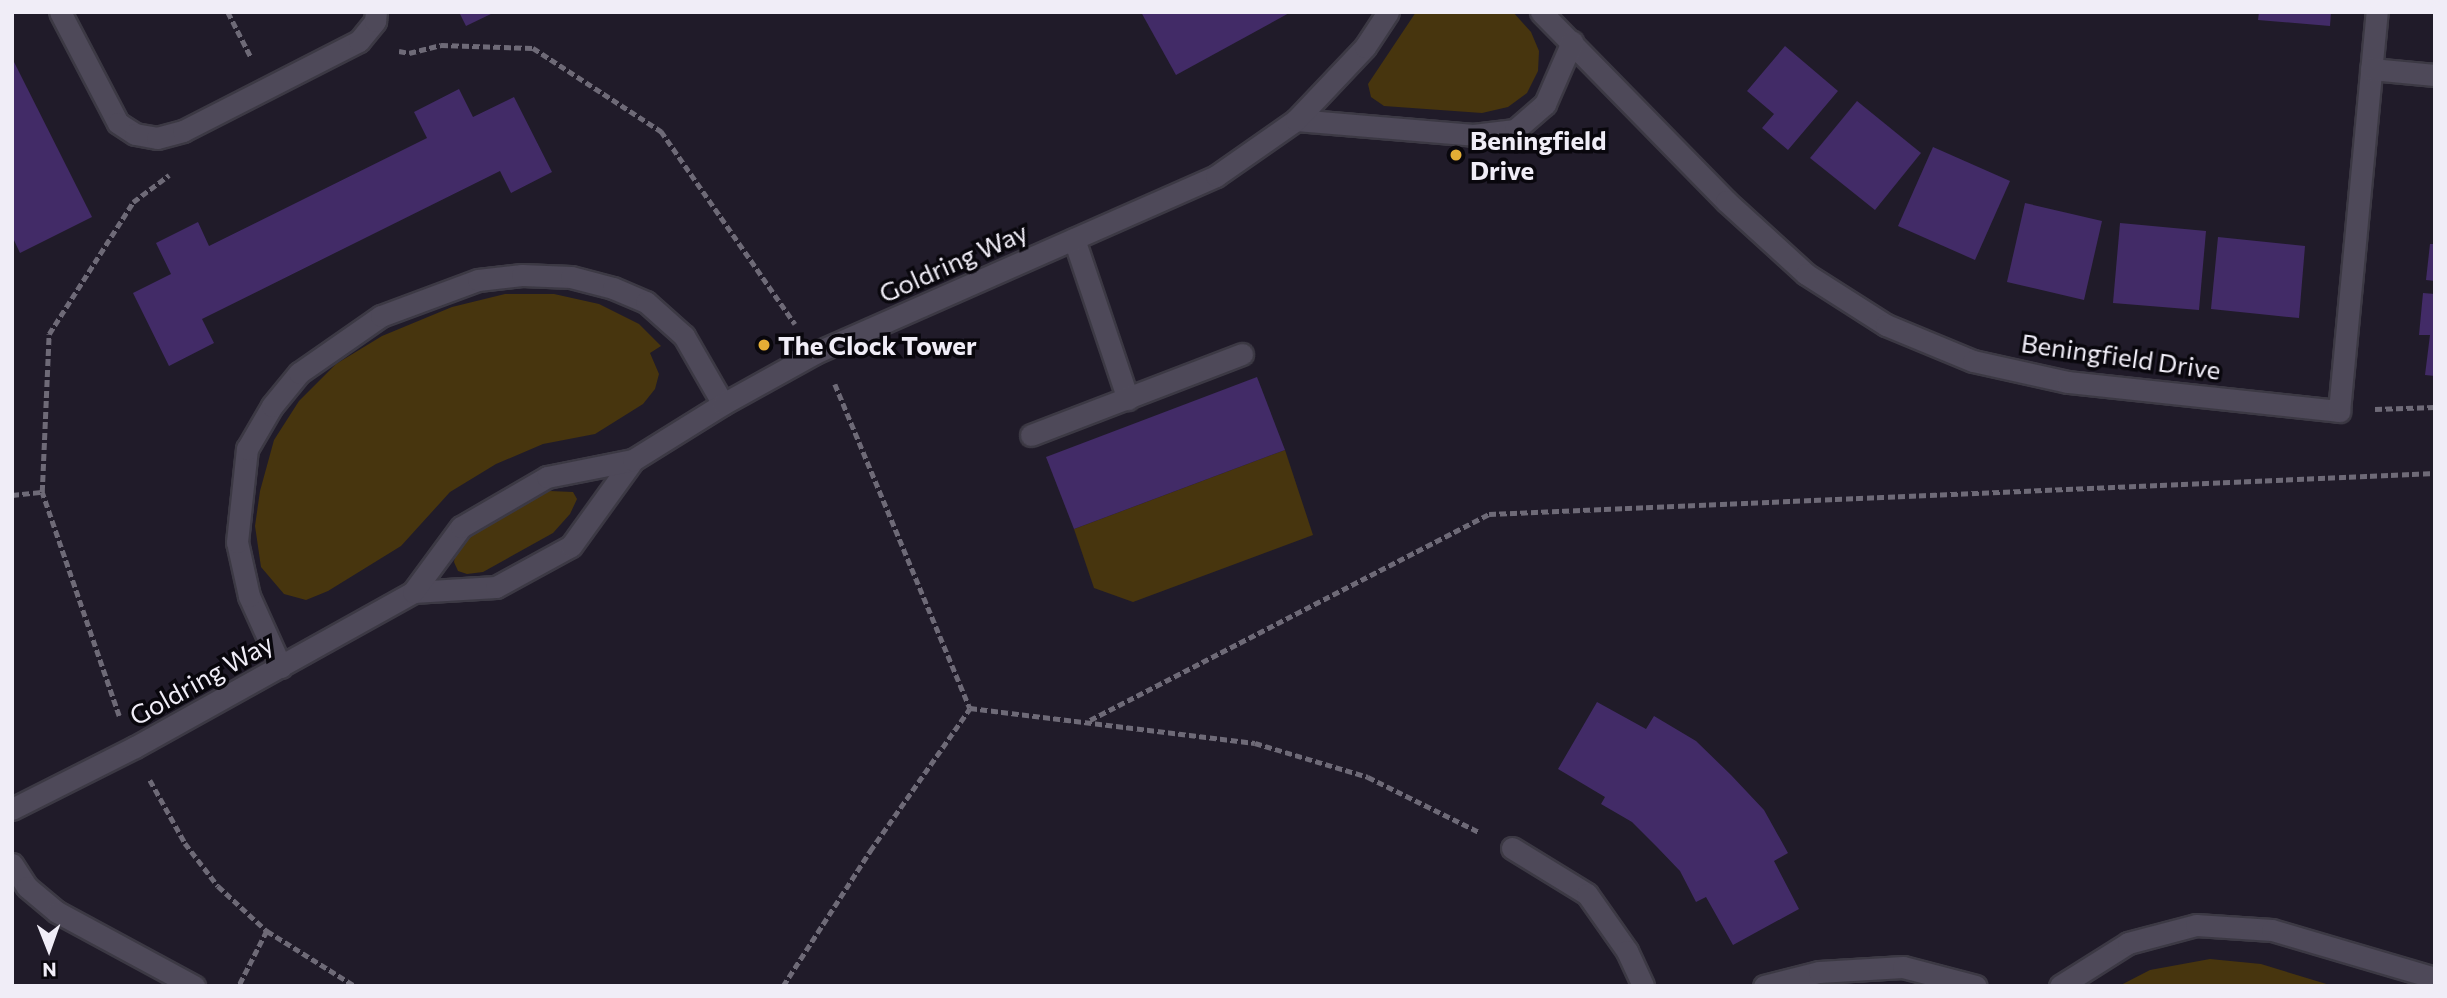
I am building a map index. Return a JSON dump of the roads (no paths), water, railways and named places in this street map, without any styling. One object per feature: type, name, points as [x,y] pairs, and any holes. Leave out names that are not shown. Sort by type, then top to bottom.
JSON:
[{"type":"street","points":[[60,12],[118,123],[135,134],[157,138],[183,131],[266,86],[359,41],[375,20],[376,12]]},
{"type":"street","name":"Goldring Way","points":[[12,809],[135,747],[413,592],[461,527],[547,477],[633,460],[723,404],[815,353],[1216,176],[1296,120],[1365,47],[1388,12]]},
{"type":"street","name":"Beningfield Drive","points":[[1541,12],[1726,201],[1806,274],[1886,325],[1973,361],[2068,382],[2339,411],[2371,69]]},
{"type":"street","points":[[2377,12],[2371,69],[2435,75]]},
{"type":"street","points":[[1296,120],[1474,135],[1516,130],[1545,104],[1572,42]]},
{"type":"street","points":[[1074,239],[1128,399]]},
{"type":"street","points":[[281,667],[249,596],[237,542],[247,449],[272,406],[299,373],[381,316],[478,280],[522,275],[582,279],[646,302],[684,336],[723,404]]},
{"type":"street","points":[[1031,435],[1242,354]]},
{"type":"street","name":"Goldring Way","points":[[413,592],[496,587],[571,545],[633,460]]},
{"type":"street","points":[[1511,848],[1587,894],[1627,951],[1643,986]]},
{"type":"street","points":[[12,864],[27,887],[57,912],[194,986]]},
{"type":"street","points":[[2060,986],[2128,943],[2196,925],[2272,930],[2435,978]]},
{"type":"street","points":[[1764,986],[1819,972],[1903,967],[1976,986]]},
{"type":"place","name":"Beningfield Drive","points":[[1456,155]]},
{"type":"place","name":"The Clock Tower","points":[[764,345]]}]
